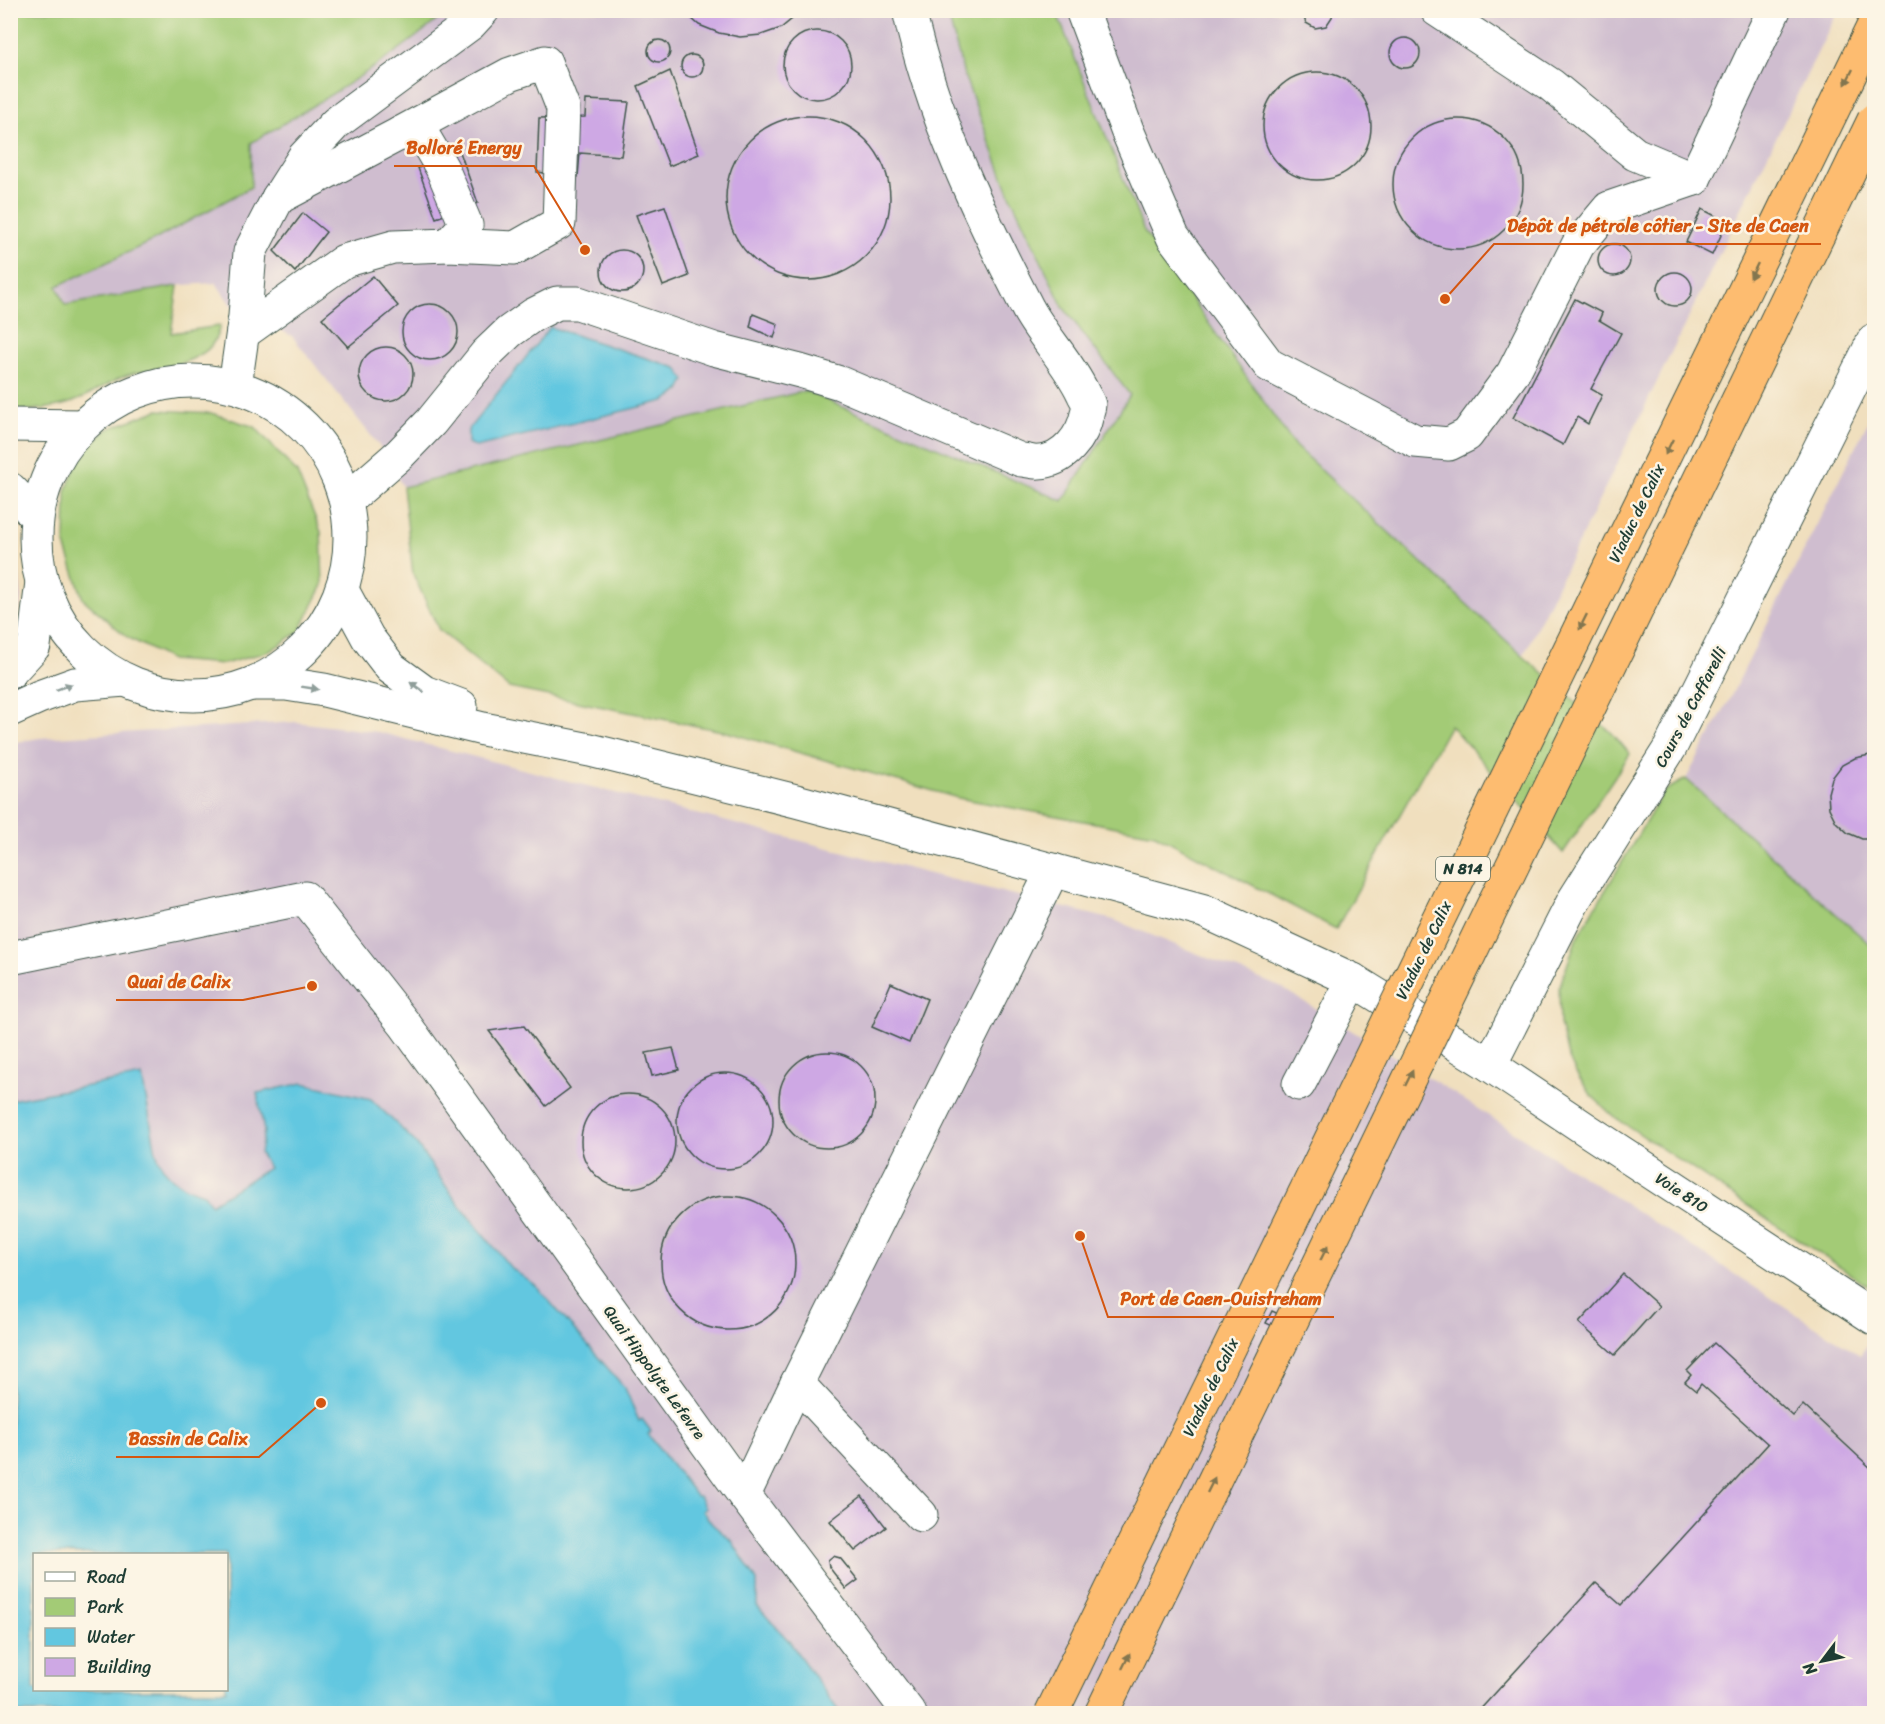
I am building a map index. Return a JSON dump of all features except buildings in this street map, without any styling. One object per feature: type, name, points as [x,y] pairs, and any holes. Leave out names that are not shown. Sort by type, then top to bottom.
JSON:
[{"type":"highway","name":"Viaduc de Calix","points":[[1051,1713],[1875,25]]},
{"type":"highway","name":"N 814","points":[[1101,1713],[1875,120]]},
{"type":"street","points":[[235,386],[243,333],[250,252],[278,198],[304,157],[336,123],[453,37],[483,10]]},
{"type":"street","points":[[346,501],[400,454],[431,422],[486,354],[509,332],[533,315],[558,303],[578,303],[714,350],[800,370],[840,383],[1021,460],[1039,462],[1057,457],[1071,446],[1086,421],[1089,405],[1080,386],[1030,312],[982,219],[944,130],[915,39],[909,10]]},
{"type":"street","points":[[1082,10],[1127,130],[1173,237],[1269,365],[1415,441],[1449,444],[1467,435],[1513,373],[1578,245],[1609,208],[1694,178],[1774,10]]},
{"type":"street","points":[[1437,10],[1551,85],[1635,154],[1694,178]]},
{"type":"street","points":[[243,333],[344,261],[393,247],[448,245],[515,248],[559,223],[563,108],[545,62],[510,74],[278,198]]},
{"type":"street","points":[[401,133],[425,139],[442,168],[466,225],[448,245]]},
{"type":"street","name":"Cours de Caffarelli","points":[[1490,1065],[1574,900],[1670,748],[1875,340]]},
{"type":"street","points":[[191,380],[235,386],[277,404],[301,423],[321,446],[336,472],[346,501],[351,531],[349,561],[342,590],[327,621],[307,647],[281,669],[252,684],[220,693],[188,695],[156,691],[125,680],[88,656],[60,622],[42,582],[37,560],[36,517],[45,484],[60,453],[82,426],[105,406],[132,392],[160,383],[191,380]]},
{"type":"street","points":[[10,425],[82,426]]},
{"type":"street","points":[[10,489],[36,517]]},
{"type":"street","points":[[10,672],[34,645],[42,582]]},
{"type":"street","points":[[342,590],[368,638],[391,668],[424,692],[590,750]]},
{"type":"street","points":[[10,710],[75,684],[125,680]]},
{"type":"street","points":[[252,684],[286,684],[324,690],[483,729],[590,750]]},
{"type":"street","name":"Voie 810","points":[[590,750],[796,801],[1204,911],[1353,980],[1490,1065],[1875,1318]]},
{"type":"street","points":[[744,1495],[797,1383],[1053,870]]},
{"type":"street","name":"Quai Hippolyte Lefevre","points":[[10,958],[305,898],[406,1026],[744,1495],[910,1713]]},
{"type":"street","points":[[1299,1084],[1353,980]]},
{"type":"street","points":[[797,1383],[921,1515]]},
{"type":"shaded area","points":[[448,11],[947,11],[964,75],[1010,195],[1063,307],[1130,396],[1063,501],[805,391],[403,487],[380,447],[292,336],[231,305],[216,283],[182,285],[64,305],[56,286],[114,260],[251,188],[251,143],[365,73]]},
{"type":"shaded area","points":[[1056,11],[1838,11],[1523,656],[1295,446],[1144,231]]},
{"type":"shaded area","points":[[1874,414],[1874,948],[1686,779],[1729,700]]},
{"type":"shaded area","points":[[10,542],[18,566],[21,592],[20,606],[11,632]]},
{"type":"shaded area","points":[[296,722],[378,732],[1114,920],[1280,987],[1441,1085],[1860,1355],[1874,1336],[1874,1713],[840,1713],[789,1641],[757,1606],[757,1581],[732,1541],[712,1524],[696,1496],[648,1433],[651,1431],[643,1420],[639,1422],[625,1388],[537,1287],[511,1268],[457,1202],[415,1142],[371,1099],[303,1083],[257,1093],[264,1131],[261,1153],[269,1167],[211,1205],[204,1194],[189,1190],[173,1180],[160,1163],[141,1076],[11,1100],[11,743],[39,738]]},
{"type":"green space","points":[[10,11],[448,11],[377,65],[251,143],[251,187],[154,240],[57,286],[65,305],[178,286],[171,333],[220,326],[214,341],[206,351],[185,362],[121,377],[70,403],[45,409],[10,411]]},
{"type":"green space","points":[[947,11],[1056,11],[1144,231],[1295,446],[1523,656],[1613,734],[1630,754],[1563,853],[1450,725],[1336,929],[1155,834],[958,798],[727,732],[509,688],[439,630],[413,574],[403,487],[805,391],[1063,501],[1130,395],[1063,307],[1010,195],[964,75]]},
{"type":"green space","points":[[158,410],[211,413],[255,427],[297,473],[321,532],[323,585],[299,632],[270,651],[224,664],[171,660],[127,637],[83,599],[65,545],[66,491],[80,455],[108,429]]},
{"type":"green space","points":[[1686,779],[1874,948],[1874,1290],[1613,1116],[1592,1096],[1576,1073],[1568,1056],[1560,1024],[1559,988],[1576,940],[1664,791]]},
{"type":"water","points":[[550,327],[677,368],[685,380],[679,392],[664,401],[476,447],[468,443],[468,430]]},
{"type":"water","points":[[142,1076],[156,1152],[163,1168],[174,1180],[204,1194],[211,1204],[269,1168],[260,1153],[264,1131],[257,1093],[303,1083],[371,1099],[415,1142],[457,1202],[511,1268],[537,1287],[625,1388],[639,1421],[642,1419],[651,1431],[648,1434],[696,1496],[699,1496],[705,1508],[702,1510],[712,1524],[732,1541],[757,1581],[757,1606],[789,1641],[840,1713],[11,1713],[11,1100]]},
{"type":"place","name":"Bolloré Energy","points":[[585,250]]},
{"type":"place","name":"Dépôt de pétrole côtier - Site de Caen","points":[[1445,299]]},
{"type":"place","name":"Quai de Calix","points":[[312,986]]},
{"type":"place","name":"Port de Caen-Ouistreham","points":[[1080,1236]]},
{"type":"place","name":"Bassin de Calix","points":[[321,1403]]}]
